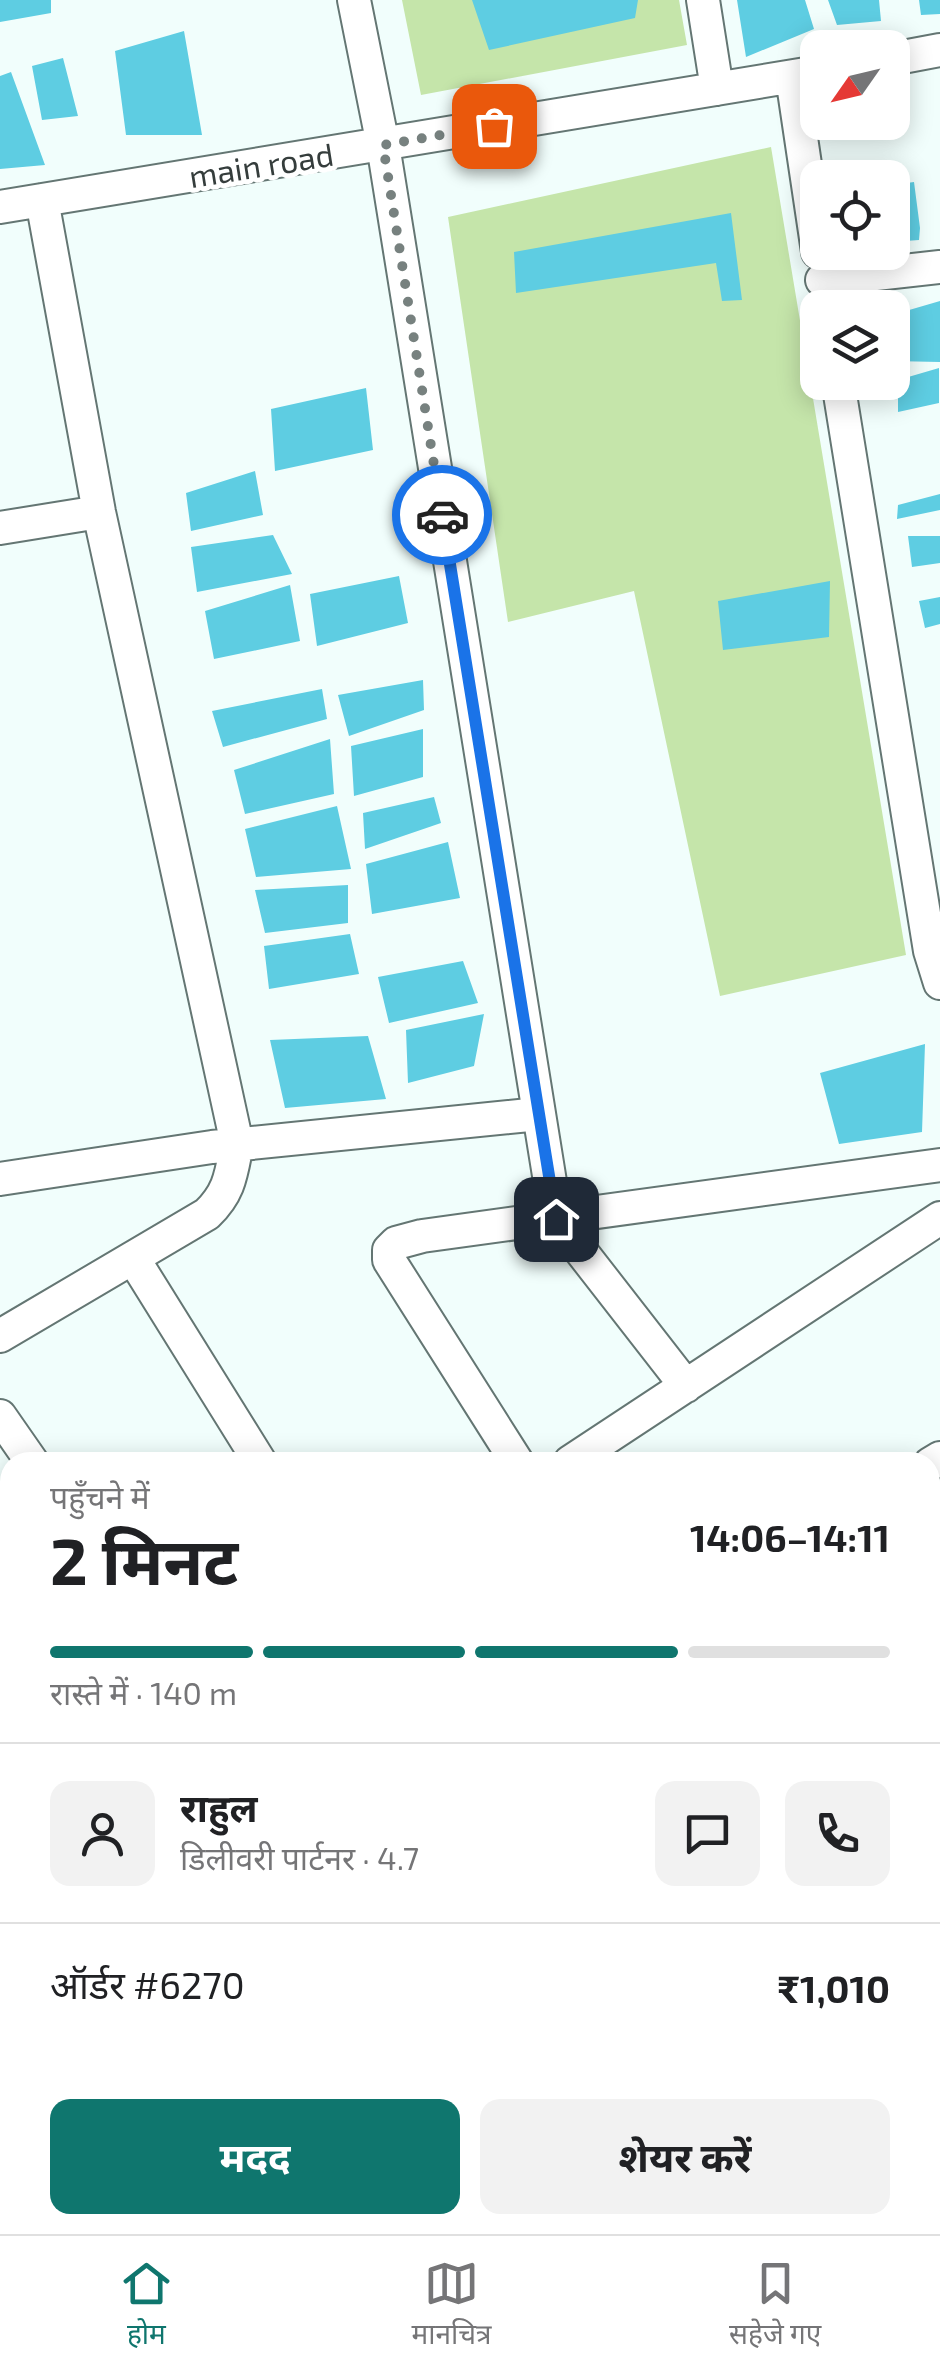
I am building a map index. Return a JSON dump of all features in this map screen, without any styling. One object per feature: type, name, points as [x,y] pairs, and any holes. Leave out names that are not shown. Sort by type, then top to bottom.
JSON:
[{"type":"street","points":[[354,0],[383,145],[556,1219],[686,1386]]},
{"type":"street","points":[[702,0],[717,89]]},
{"type":"street","points":[[910,56],[940,50]]},
{"type":"street","name":"main road","points":[[0,207],[800,76]]},
{"type":"street","points":[[810,140],[821,273],[940,267]]},
{"type":"street","points":[[0,1336],[208,1214],[228,1188],[237,1144],[100,512],[42,200]]},
{"type":"street","points":[[841,400],[940,983]]},
{"type":"street","points":[[0,528],[100,512]]},
{"type":"street","points":[[0,1179],[237,1144],[539,1114]]},
{"type":"street","points":[[510,1452],[390,1260],[389,1250],[396,1243],[422,1236],[940,1165]]},
{"type":"street","points":[[585,1452],[940,1218]]},
{"type":"street","points":[[134,1258],[254,1452]]},
{"type":"street","points":[[0,1416],[25,1452]]},
{"type":"green space","points":[[402,0],[679,0],[687,45],[421,95]]},
{"type":"green space","points":[[771,147],[800,321],[800,400],[813,400],[906,955],[720,996],[634,591],[508,622],[448,217]]},
{"type":"building","points":[[0,0],[51,0],[51,13],[0,22]]},
{"type":"building","points":[[472,0],[638,0],[635,18],[489,50]]},
{"type":"building","points":[[737,0],[805,0],[814,29],[800,30],[800,35],[746,57]]},
{"type":"building","points":[[828,0],[879,0],[881,21],[837,25]]},
{"type":"building","points":[[919,0],[940,0],[940,14],[921,15]]},
{"type":"building","points":[[184,31],[202,135],[126,135],[115,51]]},
{"type":"building","points":[[63,58],[78,116],[42,120],[32,66]]},
{"type":"building","points":[[11,72],[45,165],[0,169],[0,76]]},
{"type":"building","points":[[914,182],[919,240],[910,241],[910,183]]},
{"type":"building","points":[[731,213],[742,300],[722,301],[716,263],[516,293],[514,252]]},
{"type":"building","points":[[940,301],[940,362],[910,361],[910,310]]},
{"type":"building","points":[[939,368],[939,403],[898,412],[898,400],[910,400],[910,376]]},
{"type":"building","points":[[366,388],[373,450],[275,471],[271,409]]},
{"type":"building","points":[[255,471],[263,515],[191,531],[186,493]]},
{"type":"building","points":[[940,494],[940,510],[897,519],[898,505]]},
{"type":"building","points":[[273,535],[292,574],[197,592],[191,547]]},
{"type":"building","points":[[908,536],[940,536],[940,563],[912,567]]},
{"type":"building","points":[[399,576],[408,623],[317,646],[310,594]]},
{"type":"building","points":[[830,581],[829,637],[723,650],[718,601]]},
{"type":"building","points":[[290,585],[300,641],[214,659],[205,611]]},
{"type":"building","points":[[940,597],[940,624],[925,628],[919,601]]},
{"type":"building","points":[[423,680],[424,710],[349,736],[338,695]]},
{"type":"building","points":[[322,689],[327,719],[223,747],[212,711]]},
{"type":"building","points":[[423,729],[423,777],[354,796],[351,746]]},
{"type":"building","points":[[330,739],[334,794],[245,814],[234,770]]},
{"type":"building","points":[[434,797],[441,823],[365,849],[363,813]]},
{"type":"building","points":[[337,806],[351,869],[256,877],[245,829]]},
{"type":"building","points":[[448,842],[460,898],[372,914],[366,864]]},
{"type":"building","points":[[348,885],[348,923],[265,933],[255,890]]},
{"type":"building","points":[[350,934],[359,974],[269,989],[264,946]]},
{"type":"building","points":[[463,961],[478,1003],[389,1023],[378,977]]},
{"type":"building","points":[[484,1014],[474,1066],[408,1083],[406,1030]]},
{"type":"building","points":[[368,1036],[386,1099],[285,1108],[270,1040]]},
{"type":"building","points":[[925,1044],[922,1132],[839,1144],[820,1073]]},
{"type":"way so far","points":[[442,515],[383,145],[494,126]]},
{"type":"route","points":[[442,515],[556,1219]]}]
